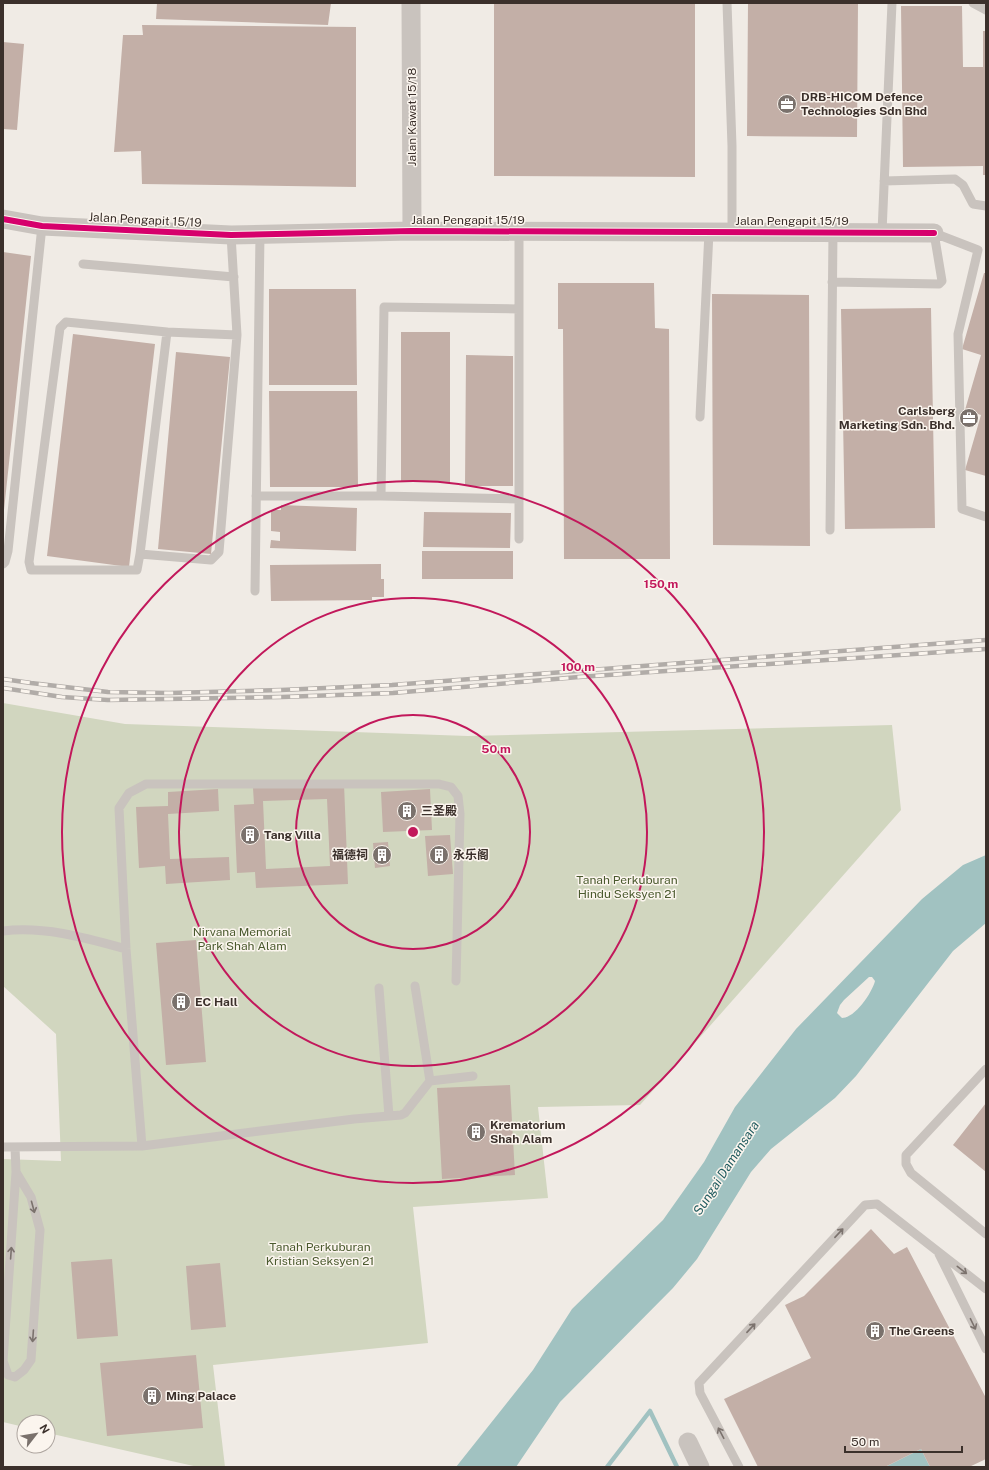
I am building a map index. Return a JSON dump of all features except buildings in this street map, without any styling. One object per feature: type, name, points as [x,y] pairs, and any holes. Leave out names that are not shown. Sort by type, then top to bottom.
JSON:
[{"type":"street","name":"Jalan Kawat 15/18","points":[[411,3],[412,231]]},
{"type":"street","name":"Jalan Pengapit 15/19","points":[[3,219],[42,226],[231,235],[412,231],[934,232]]},
{"type":"street","points":[[688,1442],[700,1467]]},
{"type":"lane","points":[[727,3],[732,146],[732,232]]},
{"type":"lane","points":[[882,232],[892,3]]},
{"type":"lane","points":[[973,3],[986,10]]},
{"type":"lane","points":[[884,180],[955,179],[963,185],[973,204],[986,206]]},
{"type":"lane","points":[[3,564],[8,551],[42,226]]},
{"type":"lane","points":[[519,232],[519,539]]},
{"type":"lane","points":[[700,417],[709,232]]},
{"type":"lane","points":[[830,530],[833,232]]},
{"type":"lane","points":[[832,282],[939,284],[942,281],[934,232]]},
{"type":"lane","points":[[934,232],[978,250],[958,334],[962,509],[986,517]]},
{"type":"lane","points":[[256,591],[260,234]]},
{"type":"lane","points":[[140,554],[211,560],[218,552],[237,335],[231,235]]},
{"type":"lane","points":[[83,264],[234,277]]},
{"type":"lane","points":[[381,496],[384,307],[519,309]]},
{"type":"lane","points":[[167,332],[137,570],[31,570],[29,562],[60,328],[66,322],[167,332],[237,335]]},
{"type":"lane","points":[[256,496],[381,496],[519,499]]},
{"type":"lane","points":[[142,1146],[126,949],[119,808],[129,793],[146,784],[439,784],[451,787],[458,796],[460,814],[456,981]]},
{"type":"lane","points":[[3,931],[34,929],[84,938],[126,949]]},
{"type":"lane","points":[[3,1146],[142,1146],[354,1119],[401,1115],[406,1113],[430,1081],[415,986]]},
{"type":"lane","points":[[379,988],[389,1116]]},
{"type":"lane","points":[[986,1069],[906,1155],[906,1164],[911,1173],[986,1234]]},
{"type":"lane","points":[[430,1081],[473,1076]]},
{"type":"lane","points":[[15,1146],[16,1172],[3,1361],[8,1375],[15,1377],[24,1370],[31,1360],[40,1230],[30,1197],[16,1172]]},
{"type":"lane","points":[[739,1467],[700,1393],[699,1383],[865,1205],[877,1204],[986,1289]]},
{"type":"lane","points":[[937,1251],[986,1349]]},
{"type":"green space","name":"Nirvana Memorial Park Shah Alam","points":[[3,703],[125,724],[468,736],[892,725],[901,810],[640,1105],[538,1107],[548,1198],[413,1207],[428,1343],[213,1365],[225,1467],[198,1467],[56,1435],[56,1414],[16,1414],[16,1425],[3,1422],[3,1159],[61,1161],[56,1034],[3,986]]},
{"type":"water","name":"Sungai Damansara","points":[[986,855],[986,923],[953,951],[856,1076],[835,1098],[771,1149],[751,1172],[697,1259],[673,1288],[560,1402],[516,1467],[456,1467],[533,1370],[572,1309],[663,1220],[704,1162],[735,1107],[796,1029],[922,899],[963,865]],"holes":[[[869,977],[872,977],[875,981],[867,998],[852,1014],[842,1018],[837,1013],[840,1005]]]},
{"type":"water","points":[[921,1449],[930,1467],[885,1467]]},
{"type":"waterway","points":[[607,1467],[650,1411],[677,1467]]},
{"type":"railway","points":[[3,679],[108,692],[169,693],[281,690],[392,685],[986,640]]},
{"type":"railway","points":[[3,688],[62,697],[108,700],[282,697],[393,693],[579,677],[986,649]]},
{"type":"cycle path","points":[[3,219],[42,226],[231,235],[412,231],[934,233]]},
{"type":"place","name":"DRB-HICOM Defence Technologies Sdn Bhd","points":[[787,104]]},
{"type":"place","name":"Carlsberg Marketing Sdn. Bhd.","points":[[969,418]]},
{"type":"place","name":"三圣殿","points":[[407,811]]},
{"type":"place","name":"Tang Villa","points":[[250,835]]},
{"type":"place","name":"福德祠","points":[[382,855]]},
{"type":"place","name":"永乐阁","points":[[439,855]]},
{"type":"place","name":"EC Hall","points":[[181,1002]]},
{"type":"place","name":"Krematorium Shah Alam","points":[[476,1132]]},
{"type":"place","name":"The Greens","points":[[875,1331]]},
{"type":"place","name":"Ming Palace","points":[[152,1396]]},
{"type":"park label","name":"Tanah Perkuburan Hindu Seksyen 21","points":[[627,887]]},
{"type":"park label","name":"Tanah Perkuburan Kristian Seksyen 21","points":[[320,1254]]}]
